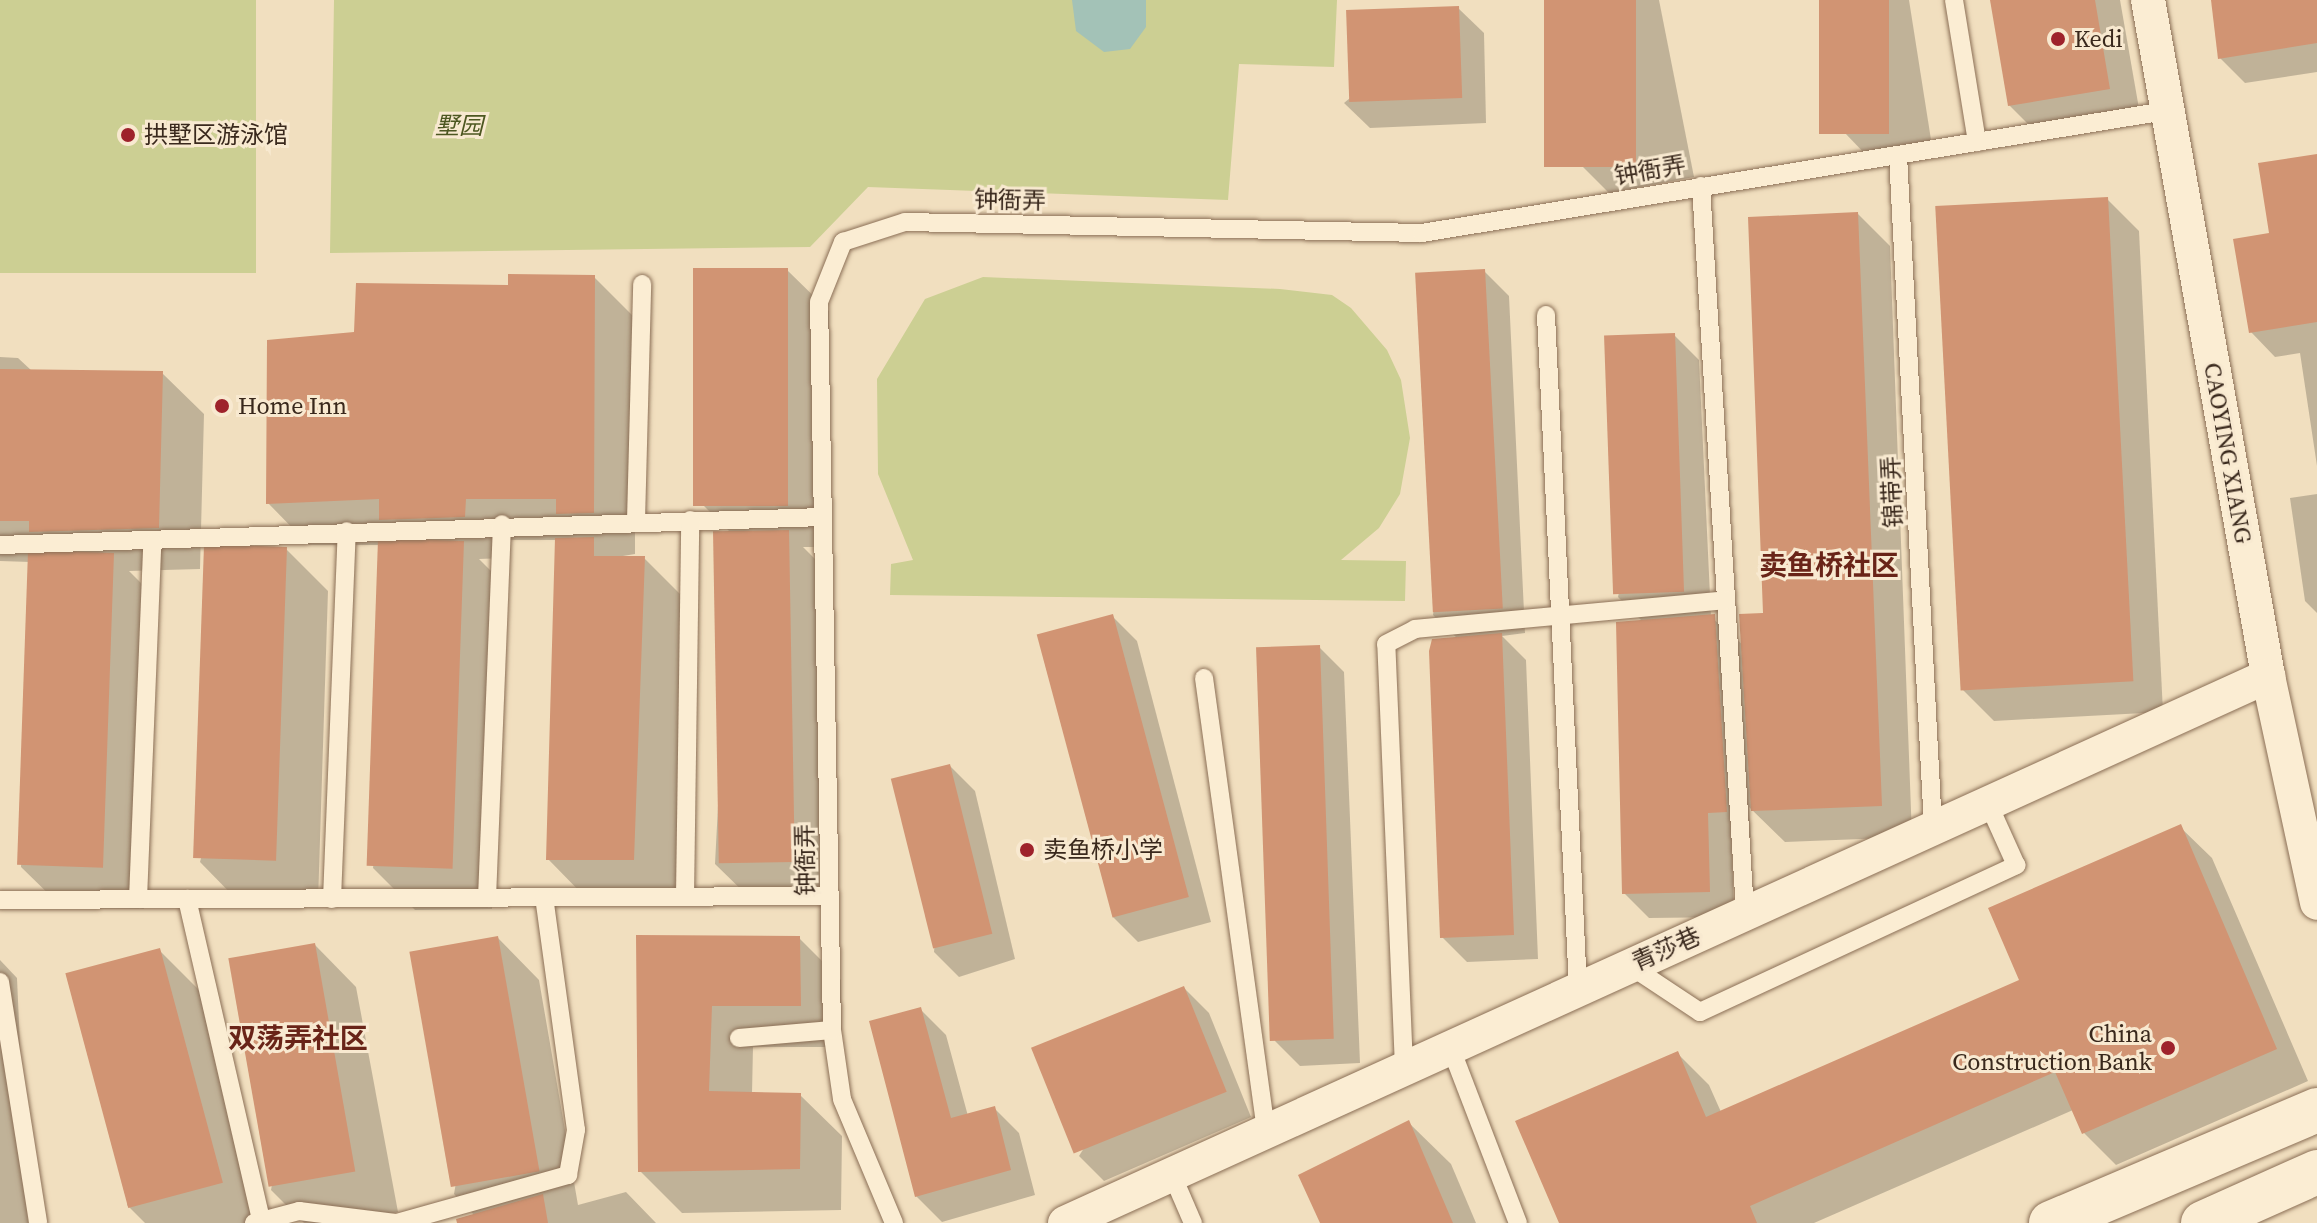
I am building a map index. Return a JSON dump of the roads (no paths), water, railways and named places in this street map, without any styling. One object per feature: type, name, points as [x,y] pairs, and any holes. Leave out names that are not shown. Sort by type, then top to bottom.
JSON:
[{"type":"main road","points":[[2051,1223],[2317,1110]]},
{"type":"main road","points":[[2205,1223],[2317,1172]]},
{"type":"street","name":"CAOYING XIANG","points":[[2148,0],[2165,111],[2268,676],[2317,903]]},
{"type":"street","name":"青莎巷","points":[[1065,1223],[1171,1172],[2268,676]]},
{"type":"lane","points":[[1954,0],[1977,142]]},
{"type":"lane","name":"钟衙弄","points":[[894,1223],[842,1099],[832,1030],[819,302],[843,242],[905,222],[1422,233],[2165,111]]},
{"type":"lane","name":"锦带弄","points":[[1898,155],[1933,828]]},
{"type":"lane","points":[[1701,186],[1745,912]]},
{"type":"lane","points":[[636,521],[642,284]]},
{"type":"lane","points":[[1546,315],[1578,988]]},
{"type":"lane","points":[[0,545],[152,543],[502,524],[823,517]]},
{"type":"lane","points":[[685,897],[690,520]]},
{"type":"lane","points":[[487,898],[502,524]]},
{"type":"lane","points":[[332,899],[347,531]]},
{"type":"lane","points":[[138,899],[152,543]]},
{"type":"lane","points":[[1404,1067],[1386,644],[1415,629],[1726,600]]},
{"type":"lane","points":[[1204,678],[1266,1129]]},
{"type":"lane","points":[[1629,965],[1700,1012],[2016,865],[1988,803]]},
{"type":"lane","points":[[0,900],[829,896]]},
{"type":"lane","points":[[187,899],[259,1222],[299,1211],[396,1223],[568,1175],[576,1130],[544,897]]},
{"type":"lane","points":[[0,982],[38,1223]]},
{"type":"lane","points":[[739,1038],[832,1030]]},
{"type":"lane","points":[[1450,1046],[1518,1223]]},
{"type":"lane","points":[[1171,1172],[1193,1223]]},
{"type":"water","points":[[1072,0],[1146,0],[1146,27],[1130,49],[1104,52],[1076,31]]},
{"type":"place","name":"Kedi","points":[[2058,39]]},
{"type":"place","name":"拱墅区游泳馆","points":[[128,135]]},
{"type":"place","name":"Home Inn","points":[[222,406]]},
{"type":"place","name":"卖鱼桥小学","points":[[1027,850]]},
{"type":"place","name":"China Construction Bank","points":[[2168,1048]]},
{"type":"district","name":"卖鱼桥社区","points":[[1829,565]]},
{"type":"district","name":"双荡弄社区","points":[[298,1038]]},
{"type":"park label","name":"墅园","points":[[459,126]]}]
